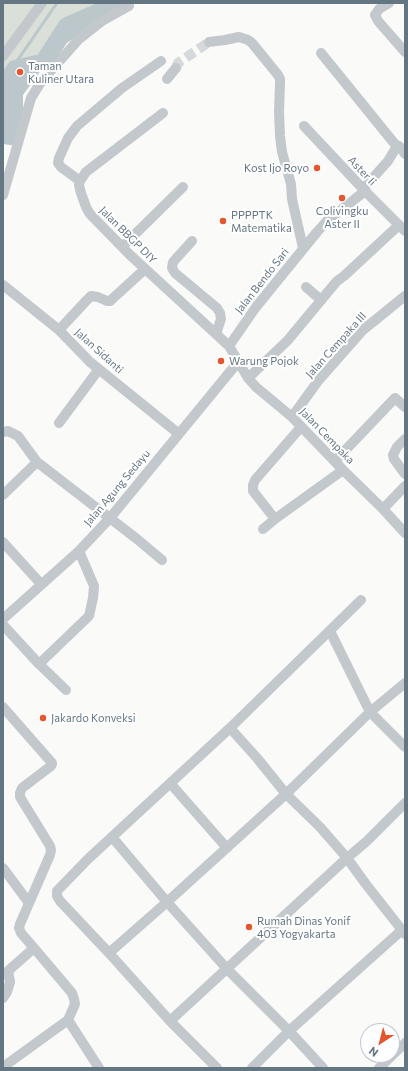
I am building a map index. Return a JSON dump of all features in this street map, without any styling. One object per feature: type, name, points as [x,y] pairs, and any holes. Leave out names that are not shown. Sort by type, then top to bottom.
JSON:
[{"type":"street","points":[[3,56],[42,3]]},
{"type":"street","points":[[389,3],[379,9],[375,15],[405,52]]},
{"type":"street","points":[[3,195],[31,98],[40,82],[79,39],[102,21],[129,6]]},
{"type":"street","points":[[209,42],[239,37],[248,40],[280,79],[279,112],[282,152],[291,184],[292,199],[303,248]]},
{"type":"street","points":[[321,53],[394,143],[402,147]]},
{"type":"street","points":[[161,61],[117,93],[77,126],[68,138],[58,163],[61,167],[80,180],[91,167],[163,114]]},
{"type":"street","points":[[167,79],[176,68]]},
{"type":"street","name":"Aster Ii","points":[[304,126],[402,228]]},
{"type":"street","name":"Jalan Bendo Sari","points":[[229,346],[256,306],[303,248],[326,222],[364,190],[388,161],[402,147]]},
{"type":"street","name":"Jalan BBGP DIY","points":[[80,180],[81,193],[90,214],[145,269],[229,346],[236,358]]},
{"type":"street","points":[[122,247],[183,188]]},
{"type":"street","points":[[248,378],[288,340],[337,281],[402,228]]},
{"type":"street","points":[[192,241],[173,262],[172,268],[175,273],[217,308],[221,319],[216,334]]},
{"type":"street","points":[[59,330],[92,296],[98,297],[107,302],[110,301],[145,269]]},
{"type":"street","name":"Jalan Sidanti","points":[[3,285],[59,330],[99,369],[179,434]]},
{"type":"street","points":[[306,287],[321,300]]},
{"type":"street","name":"Jalan Cempaka III","points":[[292,417],[318,381],[363,330],[405,296]]},
{"type":"street","name":"Jalan Cempaka","points":[[236,358],[248,378],[256,387],[292,417],[405,533]]},
{"type":"street","name":"Jalan Agung Sedayu","points":[[3,619],[40,584],[79,551],[110,518],[179,434],[236,358]]},
{"type":"street","points":[[59,423],[99,369]]},
{"type":"street","points":[[335,461],[395,398],[405,407]]},
{"type":"street","points":[[275,519],[253,491],[253,485],[255,480],[301,427]]},
{"type":"street","points":[[3,432],[8,431],[18,436],[37,462],[162,560]]},
{"type":"street","points":[[405,439],[397,447],[393,455],[394,459],[405,474]]},
{"type":"street","points":[[3,495],[37,462]]},
{"type":"street","points":[[263,529],[343,470]]},
{"type":"street","points":[[383,509],[405,486]]},
{"type":"street","points":[[3,542],[40,584]]},
{"type":"street","points":[[39,664],[89,616],[94,586],[79,551]]},
{"type":"street","points":[[217,1068],[170,1021],[60,901],[57,896],[57,891],[88,859],[230,728],[361,600]]},
{"type":"street","points":[[3,625],[39,664],[66,690]]},
{"type":"street","points":[[330,631],[370,712],[405,747]]},
{"type":"street","points":[[109,953],[286,794],[370,712],[405,683]]},
{"type":"street","points":[[3,1067],[68,1020],[75,1004],[72,993],[21,933],[19,928],[51,850],[20,798],[20,793],[22,788],[52,766],[52,763],[4,712]]},
{"type":"street","points":[[230,728],[286,794],[320,827],[348,858],[362,879],[403,932],[289,1031],[252,1068]]},
{"type":"street","points":[[170,783],[227,848]]},
{"type":"street","points":[[170,1021],[348,858],[405,803]]},
{"type":"street","points":[[112,837],[167,902],[227,969],[289,1031],[323,1068]]},
{"type":"street","points":[[3,868],[29,902]]},
{"type":"street","points":[[3,998],[7,992],[10,982],[6,970],[34,948]]},
{"type":"street","points":[[68,1020],[99,1068]]},
{"type":"street","points":[[379,1068],[405,1043]]},
{"type":"shaded area","name":"Taman Kuliner Utara","points":[[3,3],[120,3],[67,27],[5,119],[3,118]]},
{"type":"shaded area","points":[[97,3],[114,3],[95,24],[55,51],[23,95],[23,122],[17,146],[3,144],[3,71],[10,61],[40,54],[63,34],[93,12]]},
{"type":"waterway","points":[[17,61],[57,3]]},
{"type":"waterway","points":[[47,57],[67,26],[120,3]]},
{"type":"tunnel","points":[[176,68],[178,63],[209,42]]},
{"type":"place","name":"Taman Kuliner Utara","points":[[20,72]]},
{"type":"place","name":"Kost Ijo Royo","points":[[317,168]]},
{"type":"place","name":"Colivingku Aster II","points":[[342,198]]},
{"type":"place","name":"PPPPTK Matematika","points":[[223,221]]},
{"type":"place","name":"Warung Pojok","points":[[221,361]]},
{"type":"place","name":"Jakardo Konveksi","points":[[43,718]]},
{"type":"place","name":"Rumah Dinas Yonif 403 Yogyakarta","points":[[249,927]]}]
